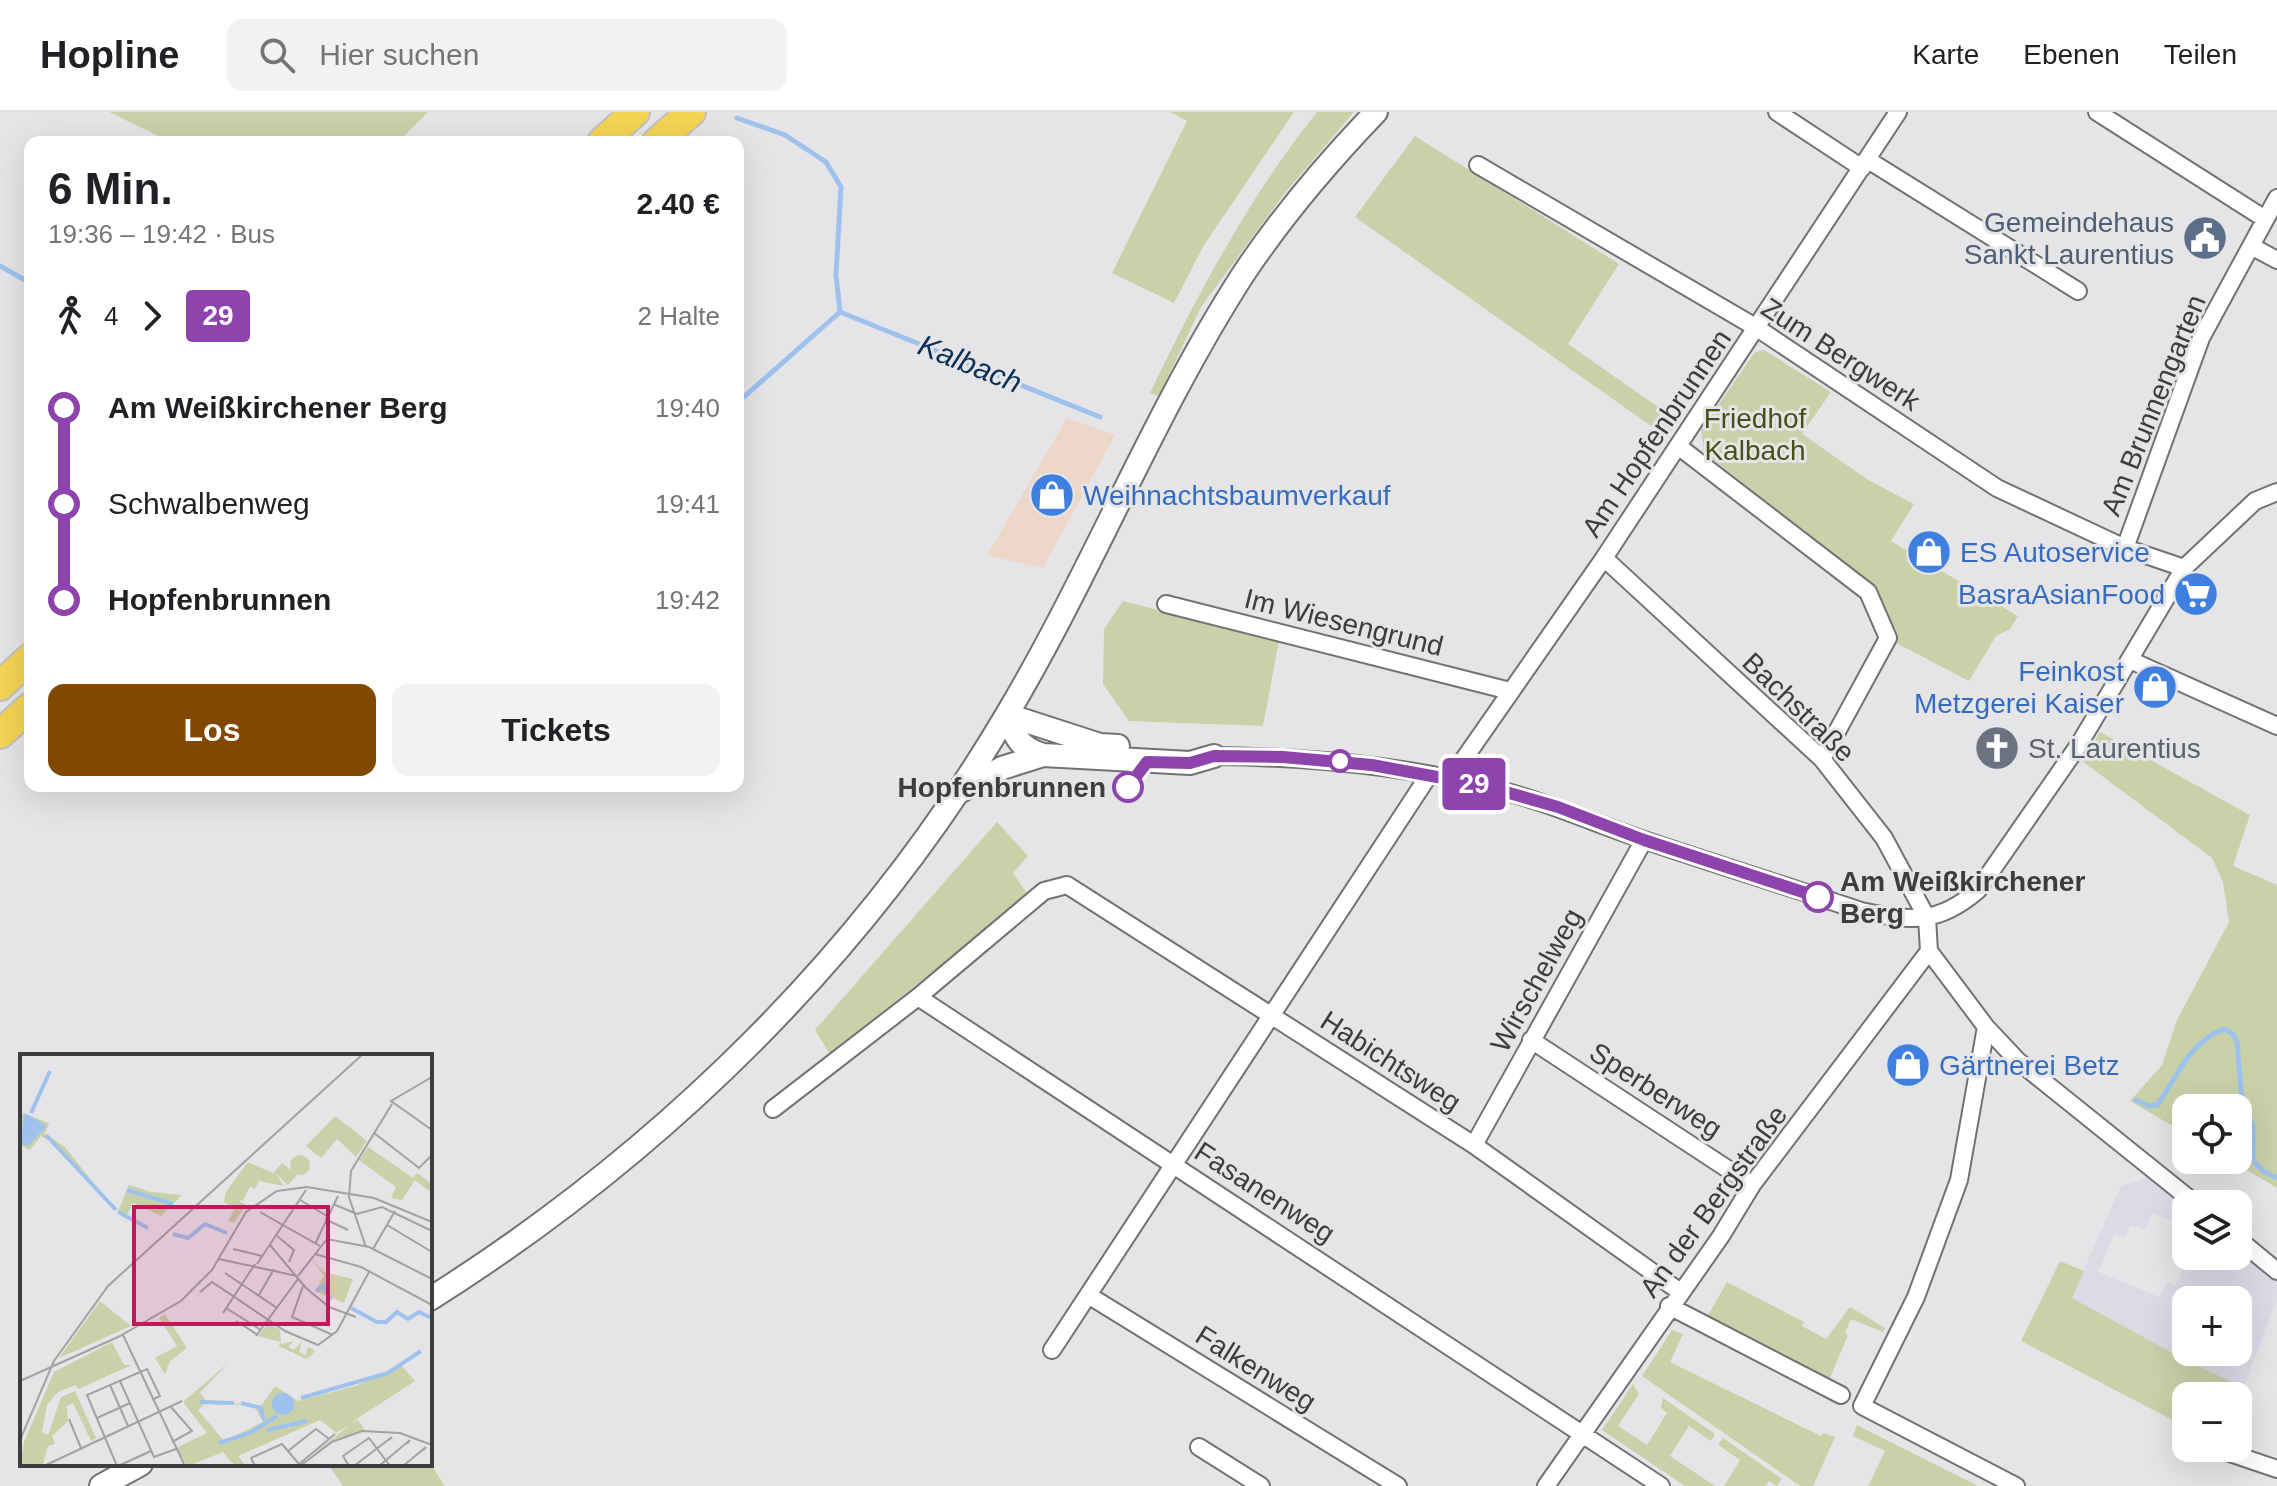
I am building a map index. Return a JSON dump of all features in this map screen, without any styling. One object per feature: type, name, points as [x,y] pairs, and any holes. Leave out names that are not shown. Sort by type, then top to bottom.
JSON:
[{"type":"highway","points":[[609,136],[635,112]]},
{"type":"highway","points":[[664,136],[691,112]]},
{"type":"highway","points":[[0,686],[24,664]]},
{"type":"highway","points":[[0,734],[24,712]]},
{"type":"main road","points":[[432,1298],[558,1211],[677,1116],[788,1006],[885,892],[957,793],[1007,715],[1181,385],[1243,275],[1323,167],[1376,112]]},
{"type":"main road","points":[[1029,676],[1031,699],[1047,729]]},
{"type":"main road","points":[[1007,715],[1100,745],[1193,750],[1214,756]]},
{"type":"main road","points":[[1007,715],[1017,741],[1025,750],[1043,755],[1190,763],[1214,756]]},
{"type":"main road","points":[[957,793],[1002,768],[1043,755]]},
{"type":"main road","points":[[101,1486],[137,1466]]},
{"type":"street","points":[[1777,112],[2078,291]]},
{"type":"street","name":"Am Hopfenbrunnen","points":[[1450,779],[1604,558],[1898,112]]},
{"type":"street","points":[[2097,112],[2265,219]]},
{"type":"street","name":"Zum Bergwerk","points":[[1478,165],[1757,328],[1997,488],[2125,548],[2184,568]]},
{"type":"street","name":"Am Brunnengarten","points":[[2125,548],[2201,338],[2277,198]]},
{"type":"street","points":[[2251,246],[2277,260]]},
{"type":"street","points":[[1678,446],[1868,592],[1874,605],[1888,638],[1822,759]]},
{"type":"street","points":[[1214,756],[1339,761],[1450,779],[1558,807],[1644,840],[1861,911],[1898,918],[1927,918],[1956,909],[1978,890],[2078,746],[2184,568],[2255,501],[2277,492]]},
{"type":"street","name":"Bachstraße","points":[[1604,558],[1822,759],[1884,838],[1927,918]]},
{"type":"street","name":"Im Wiesengrund","points":[[1166,604],[1510,691]]},
{"type":"street","points":[[2130,660],[2277,726]]},
{"type":"street","points":[[1052,1350],[1429,775]]},
{"type":"street","name":"Wirschelweg","points":[[1474,1145],[1644,840]]},
{"type":"street","name":"Habichtsweg","points":[[918,997],[1044,891],[1067,885],[1474,1145],[1679,1291]]},
{"type":"street","points":[[1927,918],[1929,951],[1986,1027],[2018,1061],[2179,1190]]},
{"type":"street","name":"An der Bergstraße","points":[[1546,1486],[1679,1291],[1721,1236],[1752,1185],[1929,951]]},
{"type":"street","points":[[773,1109],[918,997]]},
{"type":"street","name":"Fasanenweg","points":[[918,997],[1051,1087],[1584,1432],[1661,1486]]},
{"type":"street","points":[[1986,1027],[1959,1180],[1916,1297],[1862,1406],[2016,1486]]},
{"type":"street","name":"Sperberweg","points":[[1531,1040],[1752,1185]]},
{"type":"street","points":[[2252,1250],[2277,1271]]},
{"type":"street","name":"Falkenweg","points":[[1088,1295],[1398,1486]]},
{"type":"street","points":[[1669,1306],[1841,1395]]},
{"type":"street","points":[[1199,1447],[1261,1486]]},
{"type":"street","points":[[2252,1461],[2277,1469]]},
{"type":"shaded area","name":"Weihnachtsbaumverkauf","points":[[1067,418],[1115,435],[1043,568],[987,555]]},
{"type":"shaded area","points":[[2150,1177],[2172,1195],[2172,1221],[2152,1213],[2145,1230],[2130,1225],[2125,1238],[2114,1234],[2098,1272],[2160,1297],[2167,1282],[2176,1285],[2182,1270],[2252,1270],[2252,1258],[2277,1278],[2277,1298],[2252,1365],[2252,1286],[2172,1286],[2172,1353],[2071,1298],[2121,1186]]},
{"type":"shaded area","points":[[2198,1366],[2252,1366],[2246,1382],[2233,1382]]},
{"type":"green space","points":[[109,112],[428,112],[404,136],[159,136]]},
{"type":"green space","points":[[1170,112],[1294,112],[1204,245],[1174,303],[1112,273],[1187,121]]},
{"type":"green space","points":[[1317,112],[1354,112],[1284,194],[1201,307],[1159,396],[1150,393],[1186,320],[1247,212]]},
{"type":"green space","name":"Friedhof Kalbach","points":[[1415,136],[1619,264],[1568,344],[1678,421],[1668,438],[1355,217]]},
{"type":"green space","name":"Friedhof Kalbach","points":[[1764,350],[1831,392],[1802,434],[1870,481],[1914,504],[1891,541],[2018,616],[2010,629],[1996,636],[1969,681],[1896,643],[1873,588],[1704,452],[1701,430],[1755,352]]},
{"type":"green space","points":[[1123,601],[1279,641],[1263,726],[1129,721],[1103,684],[1104,629]]},
{"type":"green space","points":[[2100,732],[2250,815],[2233,866],[2277,885],[2277,1188],[2252,1173],[2252,1094],[2172,1094],[2172,1126],[2130,1101],[2162,1065],[2177,1020],[2229,922],[2223,882],[2212,858],[2082,761]]},
{"type":"green space","points":[[997,822],[1028,856],[1013,873],[1028,895],[830,1054],[815,1030]]},
{"type":"green space","points":[[2060,1261],[2084,1271],[2072,1298],[2172,1353],[2172,1366],[2198,1366],[2233,1382],[2172,1382],[2172,1420],[2021,1341]]},
{"type":"green space","points":[[1727,1282],[1804,1322],[1802,1326],[1826,1339],[1850,1307],[1885,1328],[1883,1332],[1851,1319],[1845,1333],[1848,1335],[1829,1380],[1707,1317]]},
{"type":"green space","points":[[1672,1330],[1683,1334],[1670,1362],[1821,1436],[1824,1433],[1835,1437],[1813,1486],[1800,1486],[1642,1376]]},
{"type":"green space","points":[[1633,1384],[1639,1394],[1618,1426],[1647,1445],[1667,1413],[1661,1408],[1663,1398],[1715,1434],[1711,1441],[1689,1426],[1670,1456],[1715,1486],[1685,1486],[1602,1430]]},
{"type":"green space","points":[[1857,1425],[1978,1486],[1868,1486],[1885,1451],[1853,1436]]},
{"type":"green space","points":[[1723,1438],[1782,1479],[1777,1486],[1769,1481],[1765,1486],[1724,1486],[1740,1460],[1718,1445]]},
{"type":"green space","points":[[329,1466],[432,1466],[445,1486],[343,1486]]},
{"type":"waterway","name":"Kalbach","points":[[737,118],[785,135],[826,162],[841,187],[836,275],[840,312]]},
{"type":"waterway","name":"Kalbach","points":[[0,266],[24,280]]},
{"type":"waterway","name":"Kalbach","points":[[744,397],[840,312],[1100,417]]},
{"type":"waterway","name":"Kalbach","points":[[2136,1100],[2149,1106],[2157,1105],[2201,1043],[2223,1029],[2232,1033],[2237,1042],[2241,1091],[2253,1127],[2253,1160],[2263,1171],[2277,1178]]},
{"type":"bus line","name":"29","points":[[1128,787],[1147,762],[1190,763],[1214,756],[1283,757],[1372,765],[1481,785],[1558,807],[1644,840],[1818,897]]},
{"type":"place","name":"Gemeindehaus Sankt Laurentius","points":[[2205,238]]},
{"type":"place","name":"Weihnachtsbaumverkauf","points":[[1052,495]]},
{"type":"place","name":"ES Autoservice","points":[[1929,552]]},
{"type":"place","name":"BasraAsianFood","points":[[2196,594]]},
{"type":"place","name":"Feinkost Metzgerei Kaiser","points":[[2155,687]]},
{"type":"place","name":"St. Laurentius","points":[[1997,748]]},
{"type":"place","name":"Hopfenbrunnen","points":[[1128,787]]},
{"type":"place","name":"Am Weißkirchener Berg","points":[[1818,897]]},
{"type":"place","name":"Gärtnerei Betz","points":[[1908,1065]]}]
